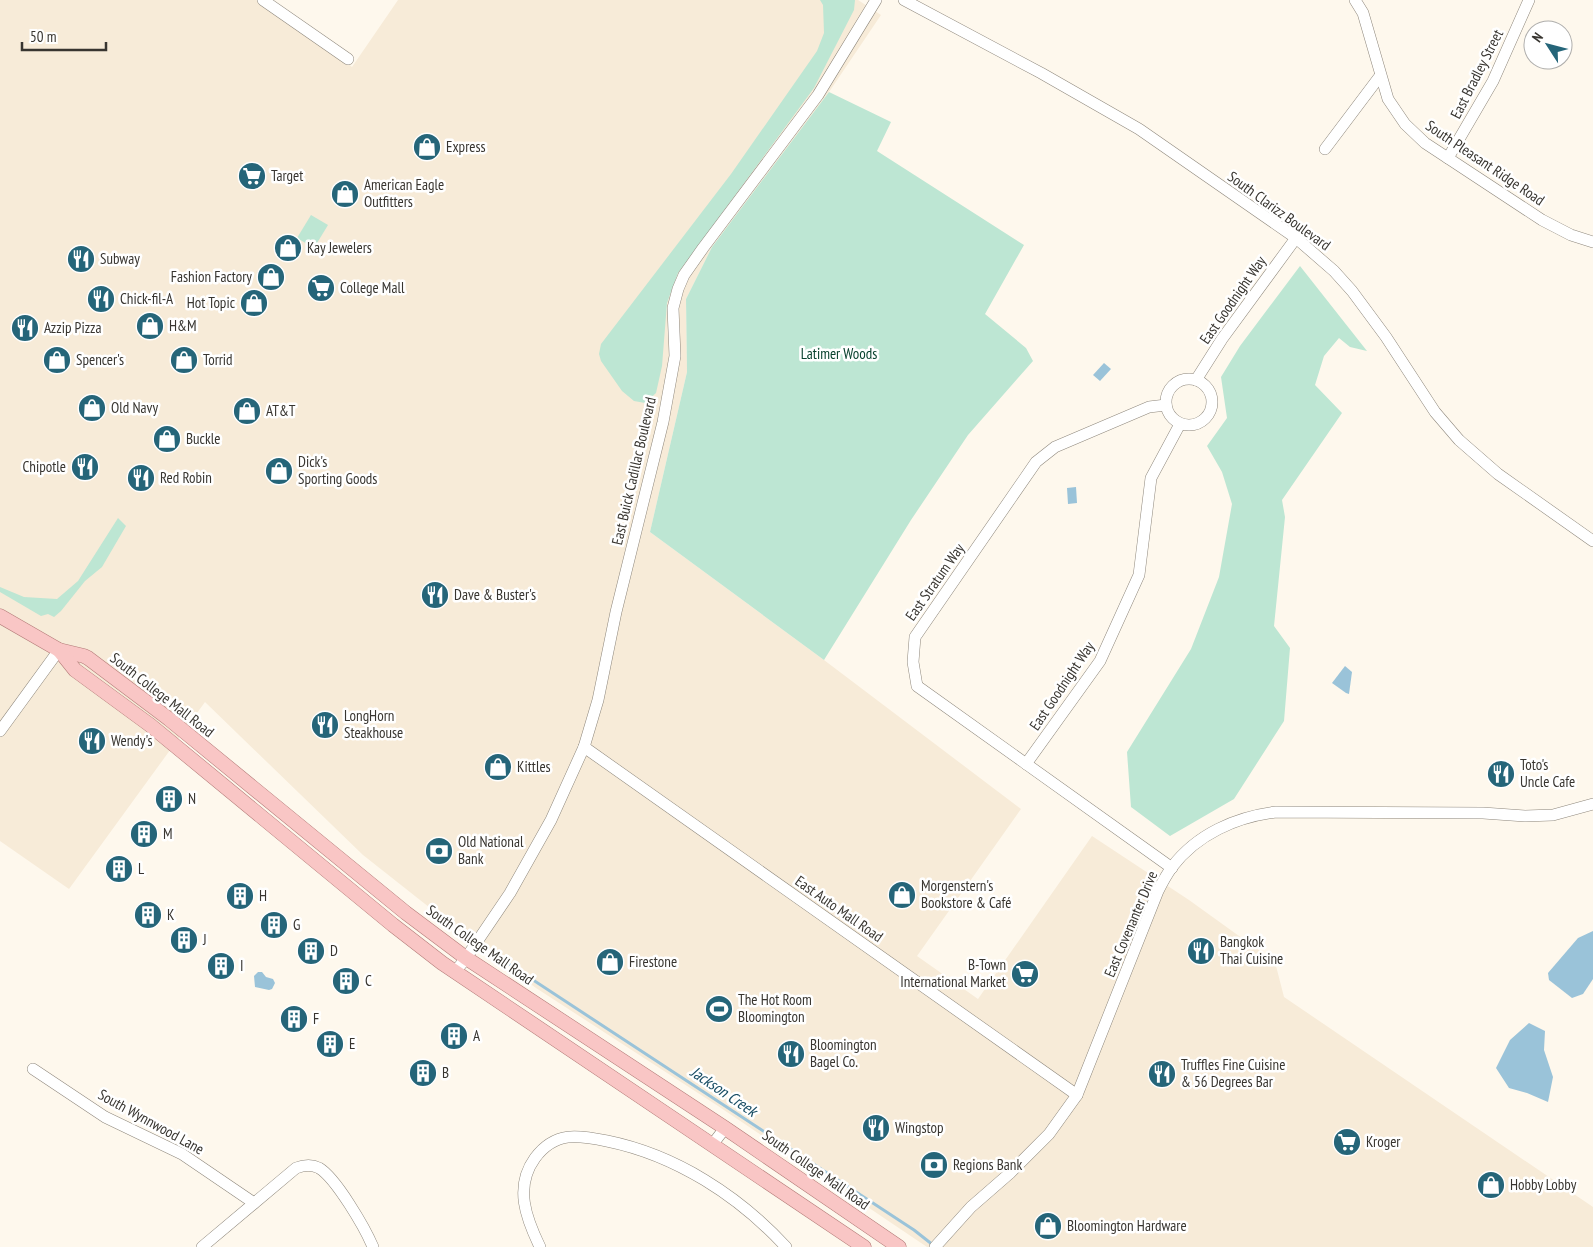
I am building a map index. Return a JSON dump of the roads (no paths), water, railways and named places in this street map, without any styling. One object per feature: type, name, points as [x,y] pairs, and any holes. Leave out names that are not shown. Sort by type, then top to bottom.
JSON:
[{"type":"main road","name":"South College Mall Road","points":[[0,616],[59,650],[84,656],[182,729],[406,913],[466,958],[725,1128],[899,1247]]},
{"type":"main road","name":"South College Mall Road","points":[[59,650],[75,670],[132,711],[393,925],[455,972],[864,1247]]},
{"type":"main road","points":[[105,691],[120,682]]},
{"type":"main road","points":[[132,711],[142,698]]},
{"type":"main road","points":[[166,739],[182,729]]},
{"type":"street","points":[[262,0],[348,59]]},
{"type":"street","name":"East Buick Cadillac Boulevard","points":[[455,972],[510,893],[538,843],[584,747],[598,700],[616,612],[663,422],[675,356],[673,308],[684,275],[818,95],[876,0]]},
{"type":"street","name":"South Clarizz Boulevard","points":[[904,0],[1041,73],[1139,130],[1296,238],[1328,265],[1352,291],[1435,412],[1459,440],[1498,474],[1593,541]]},
{"type":"street","name":"South Pleasant Ridge Road","points":[[1355,0],[1363,12],[1388,99],[1405,124],[1420,140],[1549,224],[1571,235],[1593,242]]},
{"type":"street","name":"East Bradley Street","points":[[1448,158],[1493,81],[1530,0]]},
{"type":"street","points":[[1325,149],[1380,76]]},
{"type":"street","name":"East Goodnight Way","points":[[1196,380],[1222,339],[1296,238]]},
{"type":"street","points":[[1196,380],[1208,389],[1212,397],[1210,411],[1206,418],[1199,423],[1180,424],[1170,415],[1166,405],[1166,397],[1174,385],[1180,381],[1196,380]]},
{"type":"street","name":"East Stratum Way","points":[[1166,405],[1149,407],[1054,447],[1036,462],[915,636],[912,662],[917,686],[1172,868]]},
{"type":"street","name":"East Goodnight Way","points":[[1026,764],[1100,661],[1139,574],[1151,478],[1180,424]]},
{"type":"street","points":[[0,731],[59,650]]},
{"type":"street","name":"East Auto Mall Road","points":[[584,747],[1077,1095]]},
{"type":"street","name":"East Covenanter Drive","points":[[938,1244],[971,1207],[1010,1173],[1049,1134],[1077,1095],[1158,890],[1172,868],[1191,847],[1214,831],[1231,823],[1261,814],[1276,812],[1483,813],[1526,816],[1553,815],[1593,804]]},
{"type":"street","name":"South Wynnwood Lane","points":[[33,1069],[105,1117],[177,1151],[254,1202]]},
{"type":"street","points":[[712,1145],[725,1128]]},
{"type":"street","points":[[540,1247],[525,1205],[524,1180],[532,1163],[544,1148],[559,1138],[568,1136],[597,1139],[627,1146],[655,1154],[673,1163],[746,1208],[771,1230],[786,1247]]},
{"type":"street","points":[[202,1247],[296,1168],[309,1165],[316,1166],[335,1184],[373,1247]]},
{"type":"water","points":[[1104,363],[1111,369],[1100,381],[1093,375]]},
{"type":"water","points":[[1076,487],[1077,503],[1068,504],[1067,488]]},
{"type":"water","points":[[1345,666],[1352,672],[1349,694],[1332,683]]},
{"type":"water","points":[[1593,931],[1593,979],[1583,994],[1572,998],[1549,980],[1548,973],[1578,938]]},
{"type":"water","points":[[258,972],[262,972],[266,977],[273,979],[275,983],[272,989],[255,987],[254,976]]},
{"type":"water","points":[[1529,1023],[1545,1031],[1544,1050],[1553,1077],[1548,1102],[1509,1088],[1496,1068],[1510,1040]]},
{"type":"waterway","name":"Jackson Creek","points":[[498,957],[914,1230],[933,1245]]},
{"type":"place","name":"Express","points":[[427,147]]},
{"type":"place","name":"Target","points":[[252,176]]},
{"type":"place","name":"American Eagle Outfitters","points":[[345,194]]},
{"type":"place","name":"Kay Jewelers","points":[[288,248]]},
{"type":"place","name":"Subway","points":[[81,259]]},
{"type":"place","name":"Fashion Factory","points":[[271,277]]},
{"type":"place","name":"College Mall","points":[[321,288]]},
{"type":"place","name":"Chick-fil-A","points":[[101,299]]},
{"type":"place","name":"Hot Topic","points":[[254,303]]},
{"type":"place","name":"H&M","points":[[150,326]]},
{"type":"place","name":"Azzip Pizza","points":[[25,328]]},
{"type":"place","name":"Spencer's","points":[[57,360]]},
{"type":"place","name":"Torrid","points":[[184,360]]},
{"type":"place","name":"Old Navy","points":[[92,408]]},
{"type":"place","name":"AT&T","points":[[247,411]]},
{"type":"place","name":"Buckle","points":[[167,439]]},
{"type":"place","name":"Chipotle","points":[[85,467]]},
{"type":"place","name":"Dick's Sporting Goods","points":[[279,471]]},
{"type":"place","name":"Red Robin","points":[[141,478]]},
{"type":"place","name":"Dave & Buster's","points":[[435,595]]},
{"type":"place","name":"LongHorn Steakhouse","points":[[325,725]]},
{"type":"place","name":"Wendy's","points":[[92,741]]},
{"type":"place","name":"Kittles","points":[[498,767]]},
{"type":"place","name":"Toto's Uncle Cafe","points":[[1501,774]]},
{"type":"place","name":"N","points":[[169,799]]},
{"type":"place","name":"M","points":[[144,834]]},
{"type":"place","name":"Old National Bank","points":[[439,851]]},
{"type":"place","name":"L","points":[[119,869]]},
{"type":"place","name":"Morgenstern's Bookstore & Café","points":[[902,895]]},
{"type":"place","name":"H","points":[[240,896]]},
{"type":"place","name":"K","points":[[148,915]]},
{"type":"place","name":"G","points":[[274,925]]},
{"type":"place","name":"J","points":[[184,940]]},
{"type":"place","name":"D","points":[[311,951]]},
{"type":"place","name":"Bangkok Thai Cuisine","points":[[1201,951]]},
{"type":"place","name":"Firestone","points":[[610,962]]},
{"type":"place","name":"I","points":[[221,966]]},
{"type":"place","name":"B-Town International Market","points":[[1025,974]]},
{"type":"place","name":"C","points":[[346,981]]},
{"type":"place","name":"The Hot Room Bloomington","points":[[719,1009]]},
{"type":"place","name":"F","points":[[294,1019]]},
{"type":"place","name":"A","points":[[454,1036]]},
{"type":"place","name":"E","points":[[330,1044]]},
{"type":"place","name":"Bloomington Bagel Co.","points":[[791,1054]]},
{"type":"place","name":"B","points":[[423,1073]]},
{"type":"place","name":"Truffles Fine Cuisine & 56 Degrees Bar","points":[[1162,1074]]},
{"type":"place","name":"Wingstop","points":[[876,1128]]},
{"type":"place","name":"Kroger","points":[[1347,1142]]},
{"type":"place","name":"Regions Bank","points":[[934,1165]]},
{"type":"place","name":"Hobby Lobby","points":[[1491,1185]]},
{"type":"place","name":"Bloomington Hardware","points":[[1048,1226]]},
{"type":"park label","name":"Latimer Woods","points":[[839,354]]}]
